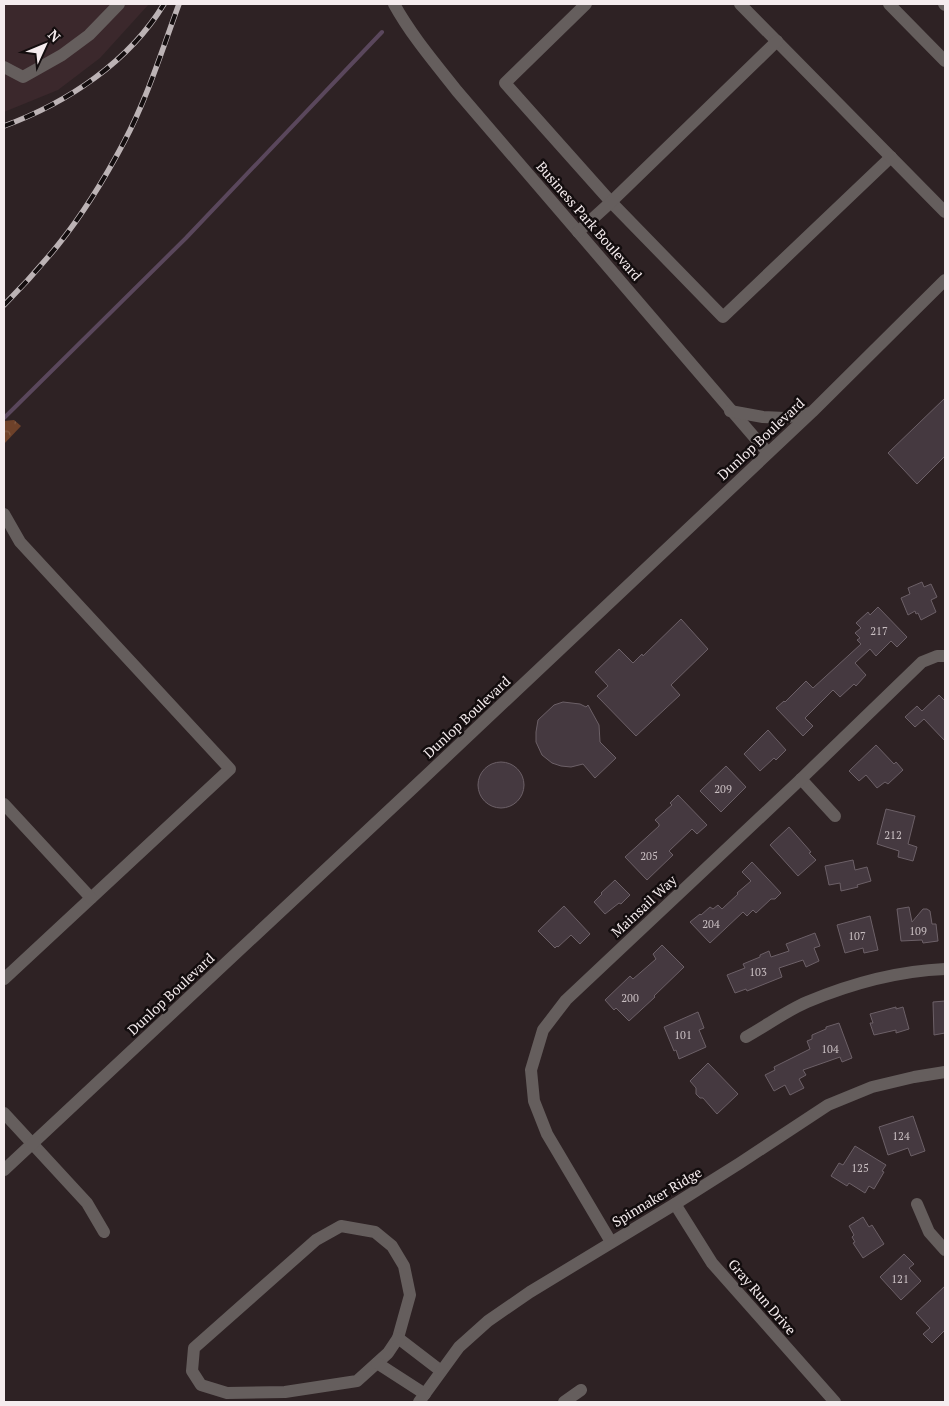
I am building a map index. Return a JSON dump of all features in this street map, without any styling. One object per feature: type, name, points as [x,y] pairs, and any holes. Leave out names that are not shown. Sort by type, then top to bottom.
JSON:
[{"type":"street","points":[[4,67],[23,77],[62,55],[89,35],[119,4]]},
{"type":"street","name":"Business Park Boulevard","points":[[394,4],[429,56],[451,84],[768,453]]},
{"type":"street","points":[[586,4],[505,83],[611,202],[723,317],[891,156]]},
{"type":"street","points":[[740,4],[945,212]]},
{"type":"street","points":[[889,4],[945,61]]},
{"type":"street","points":[[578,232],[777,41]]},
{"type":"street","name":"Dunlop Boulevard","points":[[4,1170],[812,412],[945,280]]},
{"type":"street","points":[[730,411],[763,417],[785,418],[812,412]]},
{"type":"street","points":[[4,514],[20,542],[230,769],[4,980]]},
{"type":"street","name":"Mainsail Way","points":[[611,1242],[547,1134],[534,1101],[531,1070],[542,1030],[566,1000],[801,779],[922,662],[937,656],[945,656]]},
{"type":"street","points":[[801,779],[835,816]]},
{"type":"street","points":[[4,804],[91,898]]},
{"type":"street","points":[[746,1037],[805,1003],[828,994],[878,979],[945,969]]},
{"type":"street","name":"Spinnaker Ridge","points":[[422,1398],[458,1347],[488,1322],[530,1292],[740,1164],[828,1105],[872,1087],[945,1072]]},
{"type":"street","points":[[4,1114],[87,1203],[104,1232]]},
{"type":"street","name":"Gray Run Drive","points":[[675,1204],[712,1263],[835,1402]]},
{"type":"street","points":[[917,1204],[929,1232],[945,1250]]},
{"type":"street","points":[[341,1226],[375,1232],[392,1246],[404,1266],[410,1295],[398,1338],[388,1353],[357,1381],[286,1392],[227,1393],[201,1385],[192,1371],[194,1348],[316,1240],[341,1226]]},
{"type":"street","points":[[398,1338],[441,1371]]},
{"type":"street","points":[[377,1363],[422,1398]]},
{"type":"street","points":[[564,1402],[581,1390]]},
{"type":"shaded area","points":[[4,4],[149,4],[100,58],[58,90],[4,112]]},
{"type":"green space","points":[[14,420],[21,426],[4,444],[4,421]]},
{"type":"building","points":[[945,398],[945,456],[917,484],[888,453]]},
{"type":"building","points":[[922,582],[924,587],[931,584],[937,597],[931,600],[936,612],[921,620],[915,611],[908,615],[901,598],[910,594],[908,588]]},
{"type":"building","points":[[878,607],[907,637],[897,647],[891,641],[876,656],[870,649],[855,663],[866,675],[856,686],[854,684],[840,697],[833,690],[805,718],[813,726],[803,736],[776,708],[785,702],[806,681],[813,688],[861,644],[857,640],[860,638],[855,633],[861,628],[856,623],[868,612],[870,615]]},
{"type":"building","points":[[681,619],[708,649],[671,685],[680,695],[636,736],[597,696],[608,686],[595,672],[619,649],[633,663],[642,654],[643,656]]},
{"type":"building","points":[[939,695],[945,701],[945,741],[924,719],[915,727],[905,717],[917,706],[922,711]]},
{"type":"building","points":[[563,702],[580,704],[586,707],[588,705],[599,725],[600,742],[616,758],[595,778],[583,764],[571,767],[552,763],[542,755],[536,742],[538,720],[554,705]]},
{"type":"building","points":[[768,730],[786,750],[760,771],[744,754]]},
{"type":"building","points":[[876,745],[894,764],[896,762],[903,770],[888,784],[885,782],[877,788],[866,775],[859,781],[849,771]]},
{"type":"building","points":[[496,762],[506,762],[520,772],[524,785],[520,798],[514,804],[506,808],[496,808],[482,798],[478,790],[478,780],[488,766]]},
{"type":"building","points":[[726,766],[746,787],[721,812],[700,791]]},
{"type":"building","points":[[678,795],[707,825],[697,834],[692,829],[669,851],[673,855],[647,880],[625,857],[659,826],[655,820],[672,805],[670,803]]},
{"type":"building","points":[[886,809],[915,816],[908,844],[917,847],[913,861],[898,857],[899,851],[877,844]]},
{"type":"building","points":[[789,827],[816,860],[798,876],[770,845]]},
{"type":"building","points":[[853,860],[855,870],[867,867],[871,881],[857,885],[858,887],[841,891],[840,883],[829,885],[825,866]]},
{"type":"building","points":[[752,862],[781,893],[775,899],[771,899],[756,913],[753,910],[747,916],[743,912],[710,943],[690,922],[710,907],[713,909],[718,905],[722,909],[738,894],[751,881],[742,872]]},
{"type":"building","points":[[615,880],[630,895],[621,904],[619,903],[605,914],[594,902]]},
{"type":"building","points":[[564,906],[590,934],[580,944],[571,935],[555,948],[538,931]]},
{"type":"building","points":[[909,907],[912,922],[923,909],[930,911],[932,924],[936,924],[938,941],[923,943],[922,940],[901,941],[897,909]]},
{"type":"building","points":[[870,916],[878,950],[864,953],[863,948],[845,953],[837,925]]},
{"type":"building","points":[[815,933],[820,946],[814,948],[819,961],[806,967],[803,960],[779,968],[782,977],[747,991],[746,989],[735,993],[727,975],[745,968],[743,964],[769,951],[771,957],[789,951],[786,944]]},
{"type":"building","points":[[662,945],[684,967],[629,1021],[616,1008],[614,1010],[605,1000],[630,976],[633,979],[656,959],[653,954]]},
{"type":"building","points":[[945,1001],[945,1033],[934,1035],[933,1002]]},
{"type":"building","points":[[896,1007],[896,1009],[903,1007],[909,1029],[896,1033],[896,1030],[874,1035],[870,1023],[873,1023],[870,1014]]},
{"type":"building","points":[[698,1012],[704,1028],[699,1030],[706,1047],[679,1059],[664,1027]]},
{"type":"building","points":[[839,1023],[852,1058],[842,1062],[840,1057],[803,1070],[806,1075],[799,1079],[804,1088],[790,1095],[785,1085],[774,1091],[765,1075],[775,1070],[774,1067],[810,1049],[807,1041],[812,1039],[812,1035],[826,1029],[826,1027]]},
{"type":"building","points":[[708,1063],[738,1094],[717,1114],[703,1098],[696,1094],[696,1088],[690,1081]]},
{"type":"building","points":[[913,1116],[925,1151],[911,1156],[908,1148],[888,1155],[879,1127]]},
{"type":"building","points":[[855,1146],[886,1165],[874,1189],[869,1186],[865,1193],[849,1183],[847,1186],[831,1176],[839,1163],[843,1165]]},
{"type":"building","points":[[863,1217],[869,1227],[872,1225],[884,1244],[863,1258],[853,1243],[855,1242],[852,1237],[854,1235],[849,1226]]},
{"type":"building","points":[[904,1254],[914,1264],[909,1268],[921,1281],[901,1300],[880,1277]]},
{"type":"building","points":[[945,1286],[945,1330],[932,1343],[923,1334],[930,1328],[916,1313]]},
{"type":"waterway","points":[[4,418],[186,238],[382,32]]},
{"type":"railway","points":[[4,126],[28,117],[73,93],[115,62],[150,25],[164,4]]},
{"type":"railway","points":[[4,305],[52,253],[85,208],[109,169],[140,109],[179,4]]}]
